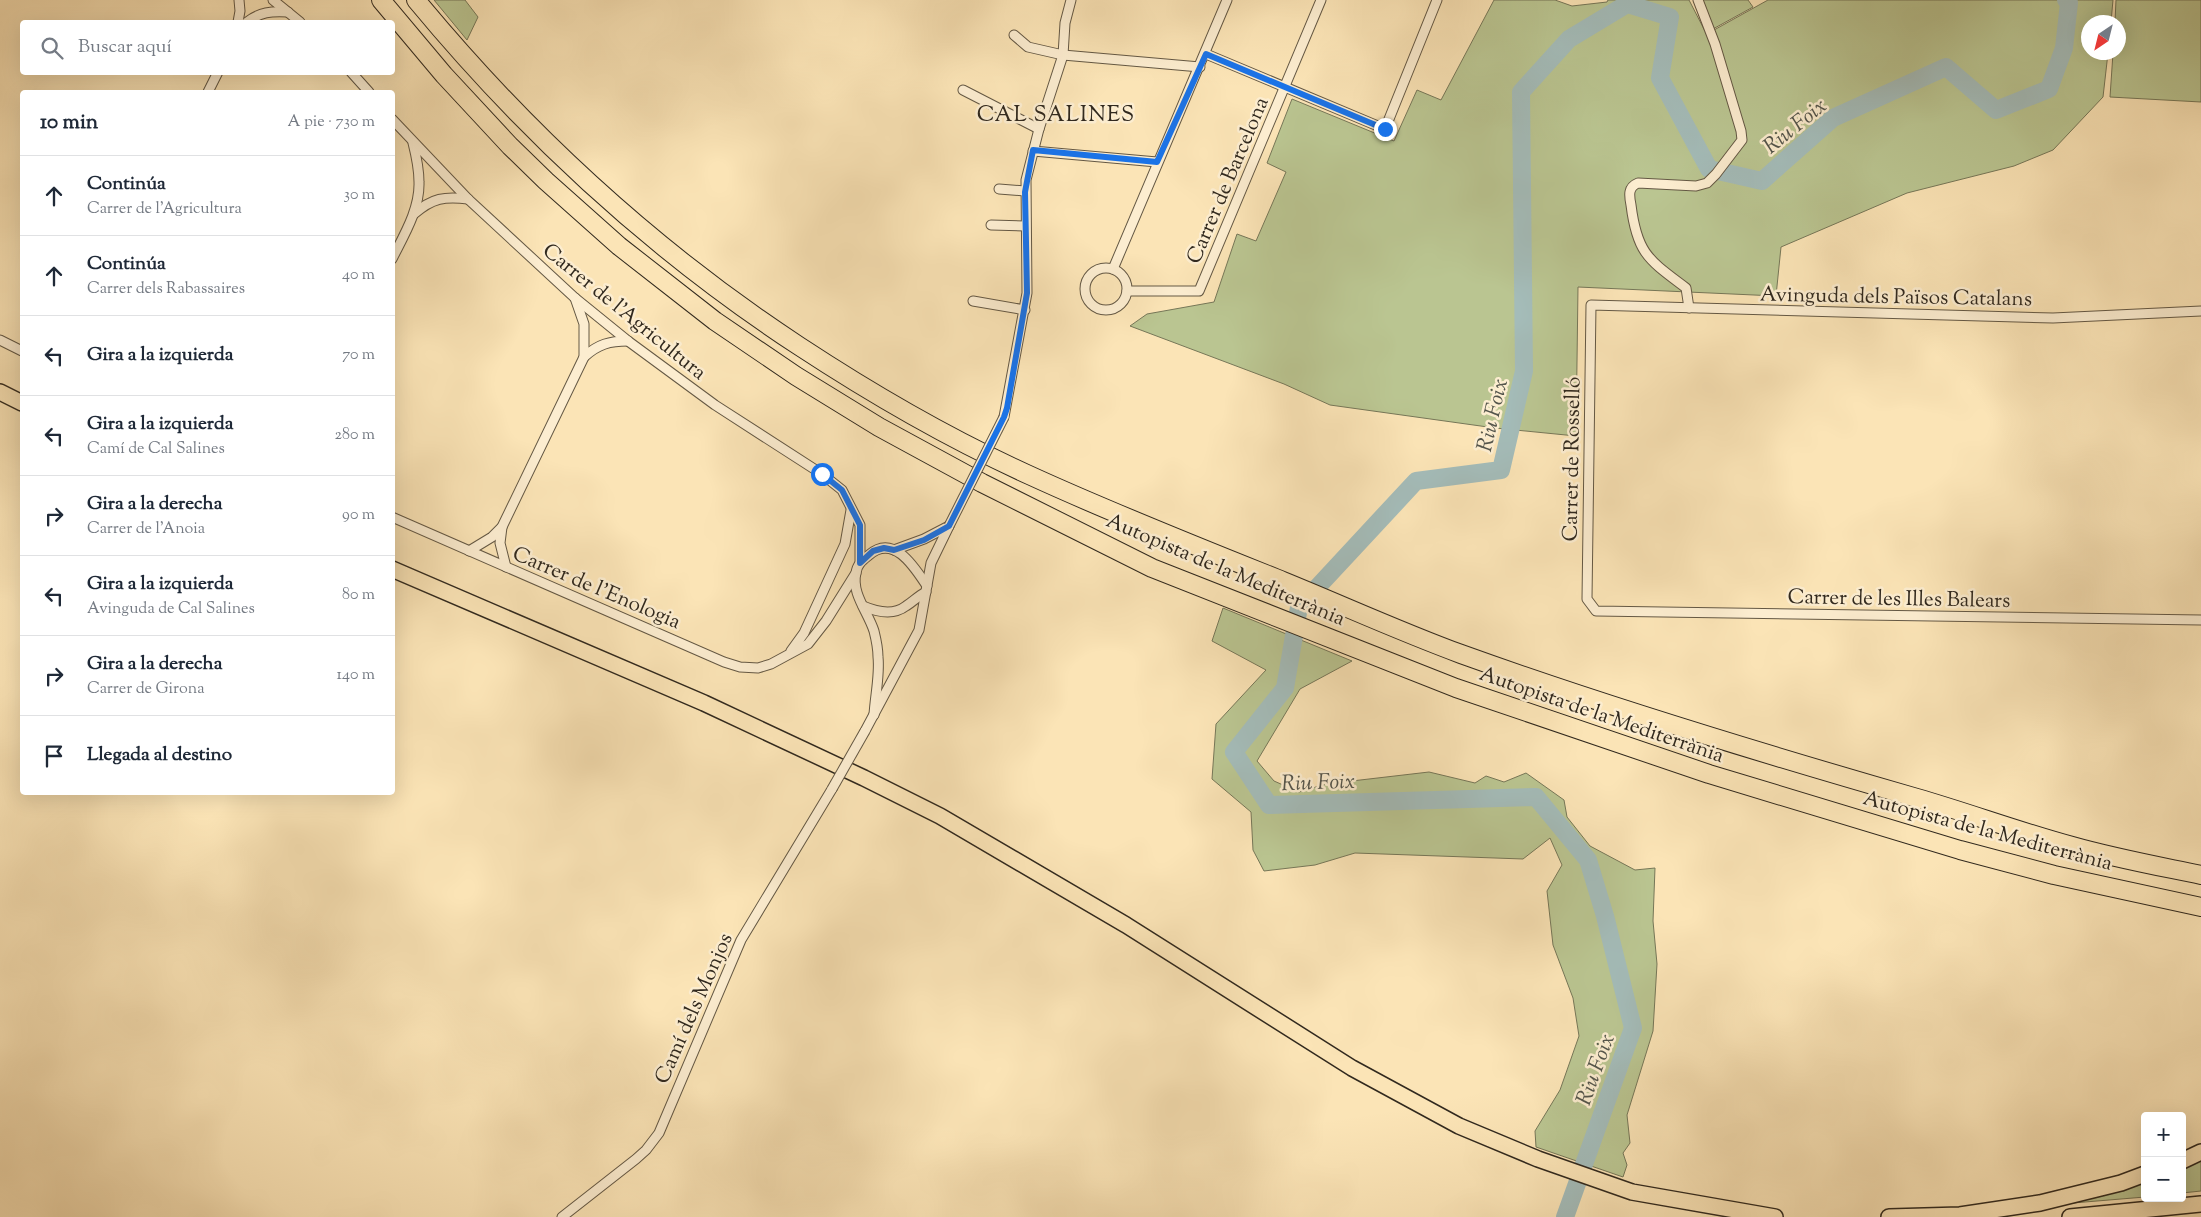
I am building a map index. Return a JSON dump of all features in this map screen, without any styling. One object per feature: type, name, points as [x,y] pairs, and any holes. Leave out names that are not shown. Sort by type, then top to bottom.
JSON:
[{"type":"highway","points":[[374,0],[395,20]]},
{"type":"highway","name":"Autopista de la Mediterrània","points":[[381,0],[510,146],[581,213],[657,277],[754,348],[870,422],[982,483],[1152,568],[1213,590],[1263,612],[1456,688],[1709,774],[1960,850],[2054,875],[2201,906]]},
{"type":"highway","name":"Autopista de la Mediterrània","points":[[416,0],[506,102],[576,170],[683,262],[799,347],[923,420],[1029,475],[1458,653],[1729,744],[1957,809],[2072,846],[2201,875]]},
{"type":"highway","points":[[395,20],[413,38]]},
{"type":"highway","points":[[0,392],[20,402]]},
{"type":"highway","points":[[395,570],[704,703],[940,816],[1126,925],[1352,1068],[1459,1126],[1538,1159],[1632,1192],[1775,1217]]},
{"type":"highway","points":[[2186,1159],[2201,1152]]},
{"type":"highway","points":[[1889,1217],[1960,1215],[2040,1203],[2121,1183],[2141,1176]]},
{"type":"highway","points":[[2070,1217],[2201,1204]]},
{"type":"street","points":[[238,20],[239,0]]},
{"type":"street","points":[[273,0],[298,20]]},
{"type":"street","name":"Camí dels Monjos","points":[[562,1217],[636,1159],[646,1150],[659,1133],[740,940],[832,790],[919,630],[931,563],[1004,417],[1025,310],[1028,276],[1025,192],[1033,150],[1063,55],[1065,24],[1072,0]]},
{"type":"street","points":[[1114,269],[1157,162],[1206,54],[1227,0]]},
{"type":"street","name":"Carrer de Barcelona","points":[[1127,291],[1200,291],[1321,0]]},
{"type":"street","points":[[1206,54],[1385,129],[1437,0]]},
{"type":"street","points":[[1689,308],[1686,288],[1657,266],[1642,250],[1633,226],[1629,193],[1634,185],[1638,183],[1696,186],[1707,183],[1740,143],[1742,137],[1712,37],[1698,0]]},
{"type":"street","points":[[250,20],[271,11],[288,12]]},
{"type":"street","points":[[1014,35],[1028,48],[1063,55],[1200,67]]},
{"type":"street","points":[[209,90],[216,75]]},
{"type":"street","points":[[354,75],[367,90]]},
{"type":"street","points":[[963,90],[1039,129]]},
{"type":"street","name":"Carrer de l'Agricultura","points":[[395,123],[468,199],[575,298],[628,341],[715,405],[822,474],[842,490],[848,498],[851,510],[860,525],[860,563]]},
{"type":"street","points":[[395,253],[414,214],[420,181],[413,143]]},
{"type":"street","points":[[1033,150],[1157,162]]},
{"type":"street","points":[[999,189],[1025,192]]},
{"type":"street","points":[[414,214],[437,198],[449,196],[468,199]]},
{"type":"street","points":[[991,225],[1025,226]]},
{"type":"street","points":[[1097,269],[1114,269],[1121,274],[1126,282],[1127,291],[1124,300],[1118,306],[1109,310],[1100,309],[1092,304],[1087,297],[1086,281],[1097,269]]},
{"type":"street","points":[[575,298],[584,324],[584,357]]},
{"type":"street","points":[[973,301],[1025,310]]},
{"type":"street","name":"Avinguda dels Països Catalans","points":[[1591,305],[2053,318],[2201,311]]},
{"type":"street","name":"Carrer de Rosselló","points":[[1591,305],[1587,600],[1596,611]]},
{"type":"street","points":[[0,340],[20,349]]},
{"type":"street","points":[[506,568],[500,543],[502,527],[584,357],[595,347],[603,344],[628,341]]},
{"type":"street","points":[[788,654],[804,633],[845,544],[851,510]]},
{"type":"street","name":"Carrer de l'Enologia","points":[[395,518],[506,568],[740,667],[749,669],[765,666],[808,644],[826,621],[856,573]]},
{"type":"street","points":[[894,550],[924,540],[949,526]]},
{"type":"street","points":[[469,551],[492,537],[502,527]]},
{"type":"street","points":[[864,606],[876,611],[899,611],[926,589],[906,556],[894,550],[884,548],[873,551],[860,563],[856,573],[855,586],[874,631],[879,659],[874,714]]},
{"type":"street","name":"Carrer de les Illes Balears","points":[[1596,611],[2201,620]]},
{"type":"green space","points":[[434,0],[465,0],[478,17],[467,40]]},
{"type":"green space","points":[[1494,0],[1555,0],[1572,6],[1607,2],[1608,0],[1689,0],[1705,31],[1714,30],[1768,0],[2113,0],[2112,15],[2081,15],[2081,60],[2107,60],[2103,97],[2053,150],[2014,166],[1907,193],[1781,247],[1776,296],[1578,287],[1576,436],[1495,428],[1330,405],[1284,384],[1130,326],[1147,314],[1214,302],[1237,234],[1256,241],[1286,172],[1267,163],[1292,99],[1394,141],[1417,90],[1441,100]]},
{"type":"green space","points":[[1702,0],[1748,0],[1753,7],[1713,29]]},
{"type":"green space","points":[[2116,0],[2201,0],[2201,102],[2110,97],[2113,60],[2126,60],[2126,15],[2115,15]]},
{"type":"green space","points":[[1223,608],[1352,661],[1300,689],[1257,761],[1274,781],[1299,792],[1326,784],[1429,772],[1475,783],[1486,776],[1504,782],[1526,773],[1564,800],[1567,817],[1590,846],[1635,870],[1655,868],[1653,921],[1657,964],[1653,1031],[1627,1115],[1630,1143],[1623,1153],[1627,1165],[1623,1177],[1536,1147],[1535,1131],[1560,1090],[1579,1036],[1573,998],[1553,945],[1547,891],[1562,865],[1550,838],[1523,859],[1355,853],[1315,865],[1264,871],[1253,850],[1251,812],[1212,779],[1216,724],[1266,670],[1212,641]]},
{"type":"green space","points":[[2201,1159],[2201,1191],[2186,1193],[2186,1165]]},
{"type":"green space","points":[[2141,1181],[2141,1197],[2073,1203]]},
{"type":"waterway","name":"Riu Foix","points":[[1565,1217],[1633,1028],[1605,916],[1588,860],[1536,797],[1269,805],[1234,752],[1285,688],[1299,607],[1416,481],[1501,470],[1524,371],[1521,92],[1569,39],[1627,4],[1670,17],[1660,78],[1709,169],[1762,181],[1833,118],[1946,67],[1996,110],[2049,89],[2064,48],[2069,3],[2066,0]]},
{"type":"district","name":"CAL SALINES","points":[[1056,113]]},
{"type":"route","points":[[822,474],[842,490],[848,498],[851,510],[860,525],[860,563],[873,551],[884,548],[894,550],[924,540],[949,526],[1007,408],[1027,293],[1025,192],[1033,150],[1157,162],[1206,54],[1385,129]]}]
